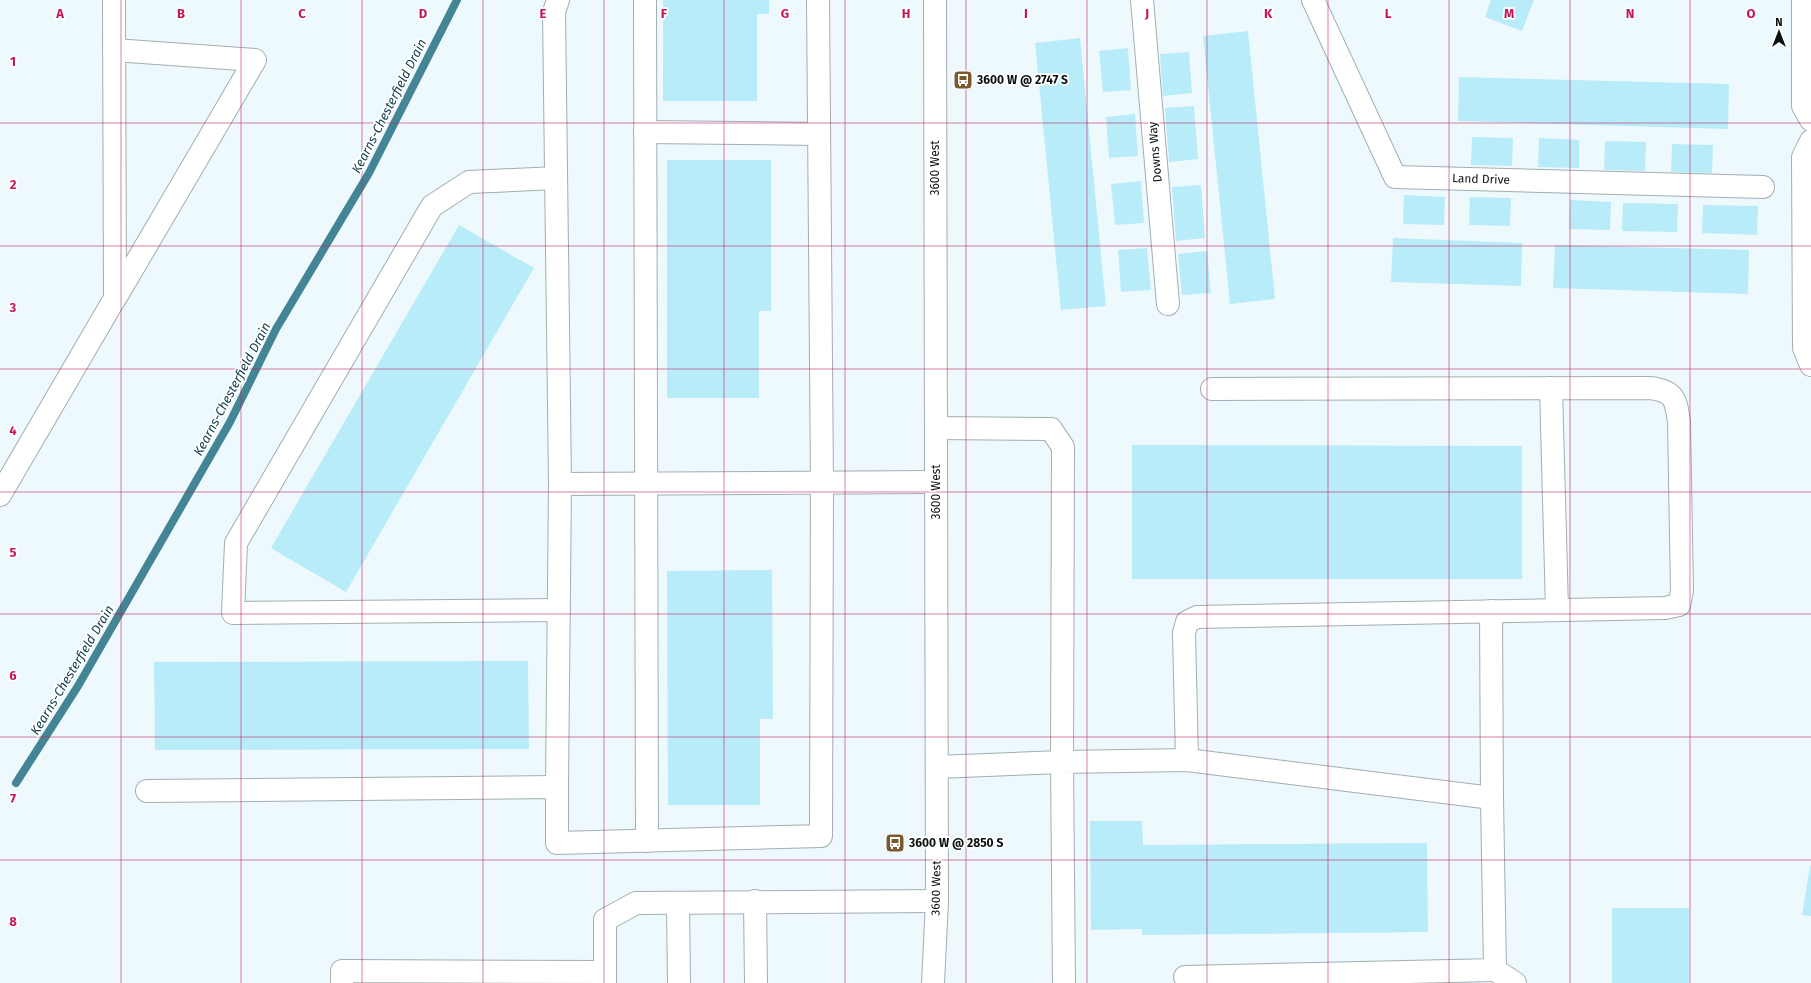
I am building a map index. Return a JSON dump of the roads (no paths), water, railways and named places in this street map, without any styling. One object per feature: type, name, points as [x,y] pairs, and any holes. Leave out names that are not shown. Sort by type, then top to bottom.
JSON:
[{"type":"street","points":[[114,0],[115,298]]},
{"type":"street","points":[[558,0],[554,12],[560,484],[557,843],[821,836],[822,483],[818,0]]},
{"type":"street","points":[[645,0],[647,841]]},
{"type":"street","name":"3600 West","points":[[933,983],[937,901],[934,0]]},
{"type":"street","name":"Downs Way","points":[[1142,0],[1168,304]]},
{"type":"street","name":"Land Drive","points":[[1312,0],[1395,177],[1763,187]]},
{"type":"street","points":[[1803,0],[1803,106],[1811,120]]},
{"type":"street","points":[[0,495],[255,60],[114,50]]},
{"type":"street","points":[[645,132],[819,134]]},
{"type":"street","points":[[1811,141],[1803,157],[1804,348],[1811,365]]},
{"type":"street","points":[[556,178],[469,182],[432,206],[236,543],[233,613],[559,610]]},
{"type":"street","points":[[1551,388],[1557,610]]},
{"type":"street","points":[[1187,760],[1184,633],[1187,622],[1197,616],[1665,608],[1679,605],[1682,591],[1679,422],[1676,404],[1671,394],[1662,389],[1212,389]]},
{"type":"street","points":[[936,428],[1051,429],[1063,447],[1062,762],[1064,983]]},
{"type":"street","points":[[560,484],[936,482]]},
{"type":"street","points":[[1491,611],[1495,970]]},
{"type":"street","points":[[937,767],[1062,762],[1187,760],[1492,798]]},
{"type":"street","points":[[147,791],[557,787]]},
{"type":"street","points":[[755,901],[756,983]]},
{"type":"street","points":[[342,983],[342,971],[605,977],[605,920],[636,903],[755,901],[937,901]]},
{"type":"street","points":[[678,903],[679,983]]},
{"type":"street","points":[[1185,976],[1495,970],[1515,983]]},
{"type":"waterway","name":"Kearns-Chesterfield Drain","points":[[16,783],[78,686],[230,422],[276,329],[369,173],[457,0]]},
{"type":"place","name":"3600 W @ 2747 S","points":[[963,80]]},
{"type":"place","name":"3600 W @ 2850 S","points":[[895,843]]}]
